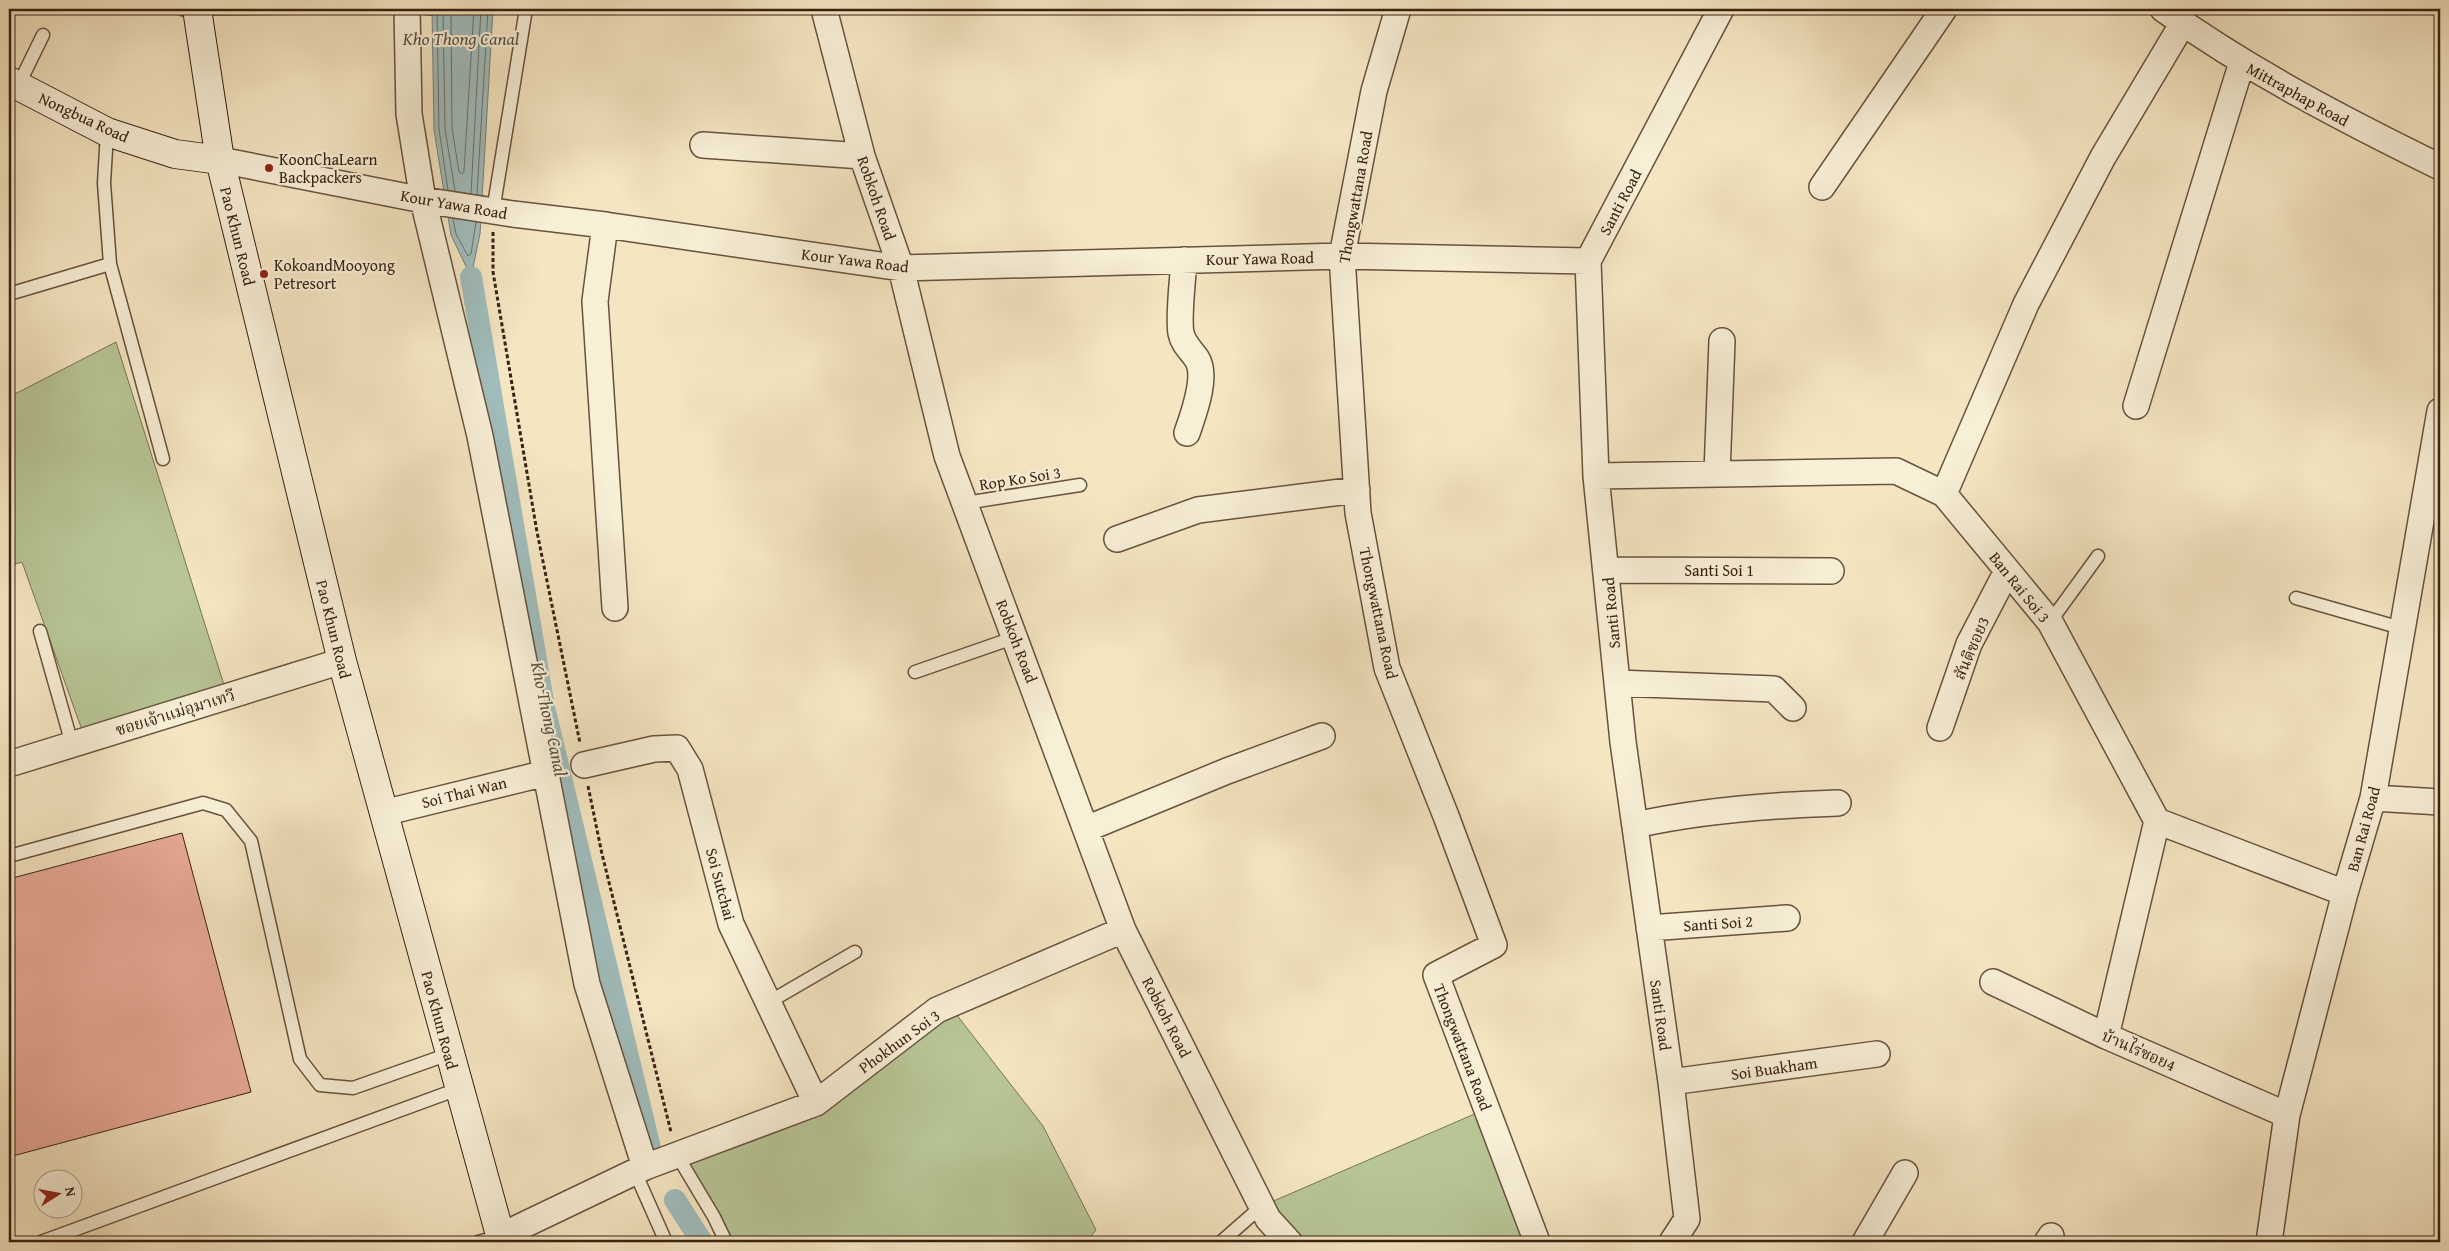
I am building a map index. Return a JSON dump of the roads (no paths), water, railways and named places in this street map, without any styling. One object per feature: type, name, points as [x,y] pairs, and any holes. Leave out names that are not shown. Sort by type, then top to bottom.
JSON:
[{"type":"main road","name":"Pao Khun Road","points":[[199,19],[220,160],[342,661],[449,1054],[494,1240]]},
{"type":"main road","name":"Nongbua Road","points":[[13,83],[107,132],[175,154],[220,160]]},
{"type":"street","points":[[407,9],[409,114],[424,200],[480,436],[587,984],[640,1170],[494,1240]]},
{"type":"street","name":"Robkoh Road","points":[[824,9],[862,156],[901,268],[947,456],[1124,930],[1268,1219],[1289,1242]]},
{"type":"street","name":"Thongwattana Road","points":[[1398,9],[1374,91],[1342,256],[1358,513],[1387,668],[1446,816],[1494,945],[1436,975],[1537,1242]]},
{"type":"street","name":"Santi Road","points":[[1672,1242],[1687,1219],[1671,1082],[1617,683],[1596,476],[1588,261],[1721,9]]},
{"type":"street","points":[[1822,187],[1944,9]]},
{"type":"street","name":"Mittraphap Road","points":[[2163,9],[2242,62],[2356,126],[2440,167]]},
{"type":"street","points":[[1944,494],[2026,304],[2103,156],[2183,23]]},
{"type":"street","points":[[2136,406],[2242,62]]},
{"type":"street","points":[[703,145],[862,156]]},
{"type":"street","name":"Kour Yawa Road","points":[[220,160],[424,200],[493,211],[605,225],[901,268],[1342,256],[1588,261]]},
{"type":"street","points":[[605,225],[595,301],[615,608]]},
{"type":"street","points":[[1184,260],[1181,333],[1187,347],[1198,360],[1200,371],[1199,394],[1187,433]]},
{"type":"street","points":[[1717,472],[1722,341]]},
{"type":"street","name":"Ban Rai Road","points":[[2269,1242],[2287,1116],[2345,893],[2373,798],[2440,411]]},
{"type":"street","name":"Ban Rai Soi 3","points":[[1596,476],[1717,472],[1896,471],[1944,494],[2050,622],[2157,821]]},
{"type":"street","points":[[1117,539],[1198,510],[1357,490]]},
{"type":"street","name":"Santi Soi 1","points":[[1607,570],[1831,571]]},
{"type":"street","name":"สันติซอย3","points":[[1940,728],[1969,644],[2008,571]]},
{"type":"street","name":"ซอยเจ้าแม่อุมาเทวี","points":[[9,764],[342,661]]},
{"type":"street","points":[[1617,683],[1774,689],[1794,708]]},
{"type":"street","points":[[1086,829],[1226,771],[1322,736]]},
{"type":"street","name":"Soi Sutchai","points":[[584,766],[654,749],[677,748],[690,769],[731,924],[816,1103]]},
{"type":"street","name":"Soi Thai Wan","points":[[383,813],[546,772]]},
{"type":"street","points":[[2373,798],[2440,802]]},
{"type":"street","points":[[1635,825],[1684,814],[1741,808],[1838,803]]},
{"type":"street","points":[[2106,1036],[2157,821],[2345,893]]},
{"type":"street","name":"Santi Soi 2","points":[[1649,928],[1787,918]]},
{"type":"street","name":"Phokhun Soi 3","points":[[640,1170],[816,1103],[937,1010],[1124,930]]},
{"type":"street","name":"บ้านไร่ซอย4","points":[[1993,982],[2106,1036],[2287,1116]]},
{"type":"street","name":"Soi Buakham","points":[[1671,1082],[1878,1054]]},
{"type":"street","points":[[1865,1242],[1905,1173]]},
{"type":"lane","points":[[493,211],[526,9]]},
{"type":"lane","points":[[13,83],[43,35]]},
{"type":"lane","points":[[107,132],[104,183],[110,264],[163,458]]},
{"type":"lane","points":[[9,294],[110,264]]},
{"type":"lane","name":"Rop Ko Soi 3","points":[[965,503],[1080,485]]},
{"type":"lane","points":[[2050,622],[2098,556]]},
{"type":"lane","points":[[2296,598],[2401,628]]},
{"type":"lane","points":[[40,630],[72,744]]},
{"type":"lane","points":[[915,672],[1016,638]]},
{"type":"lane","points":[[9,856],[203,803],[226,810],[252,841],[300,1059],[320,1085],[353,1088],[449,1054]]},
{"type":"lane","points":[[769,1002],[855,952]]},
{"type":"lane","points":[[41,1242],[458,1089]]},
{"type":"lane","points":[[677,1155],[714,1217],[726,1242]]},
{"type":"lane","points":[[640,1170],[666,1242]]},
{"type":"lane","points":[[1221,1242],[1262,1206]]},
{"type":"water","name":"Kho Thong Canal","points":[[432,9],[493,9],[480,234],[471,277],[451,235],[434,130]]},
{"type":"waterway","points":[[170,9],[182,14],[190,14]]},
{"type":"waterway","points":[[205,13],[380,11]]},
{"type":"waterway","points":[[423,12],[432,13]]},
{"type":"waterway","name":"Kho Thong Canal","points":[[471,277],[544,707],[651,1152]]},
{"type":"waterway","name":"Kho Thong Canal","points":[[675,1200],[702,1242]]},
{"type":"place","name":"KoonChaLearn Backpackers","points":[[269,168]]},
{"type":"place","name":"KokoandMooyong Petresort","points":[[264,274]]}]
